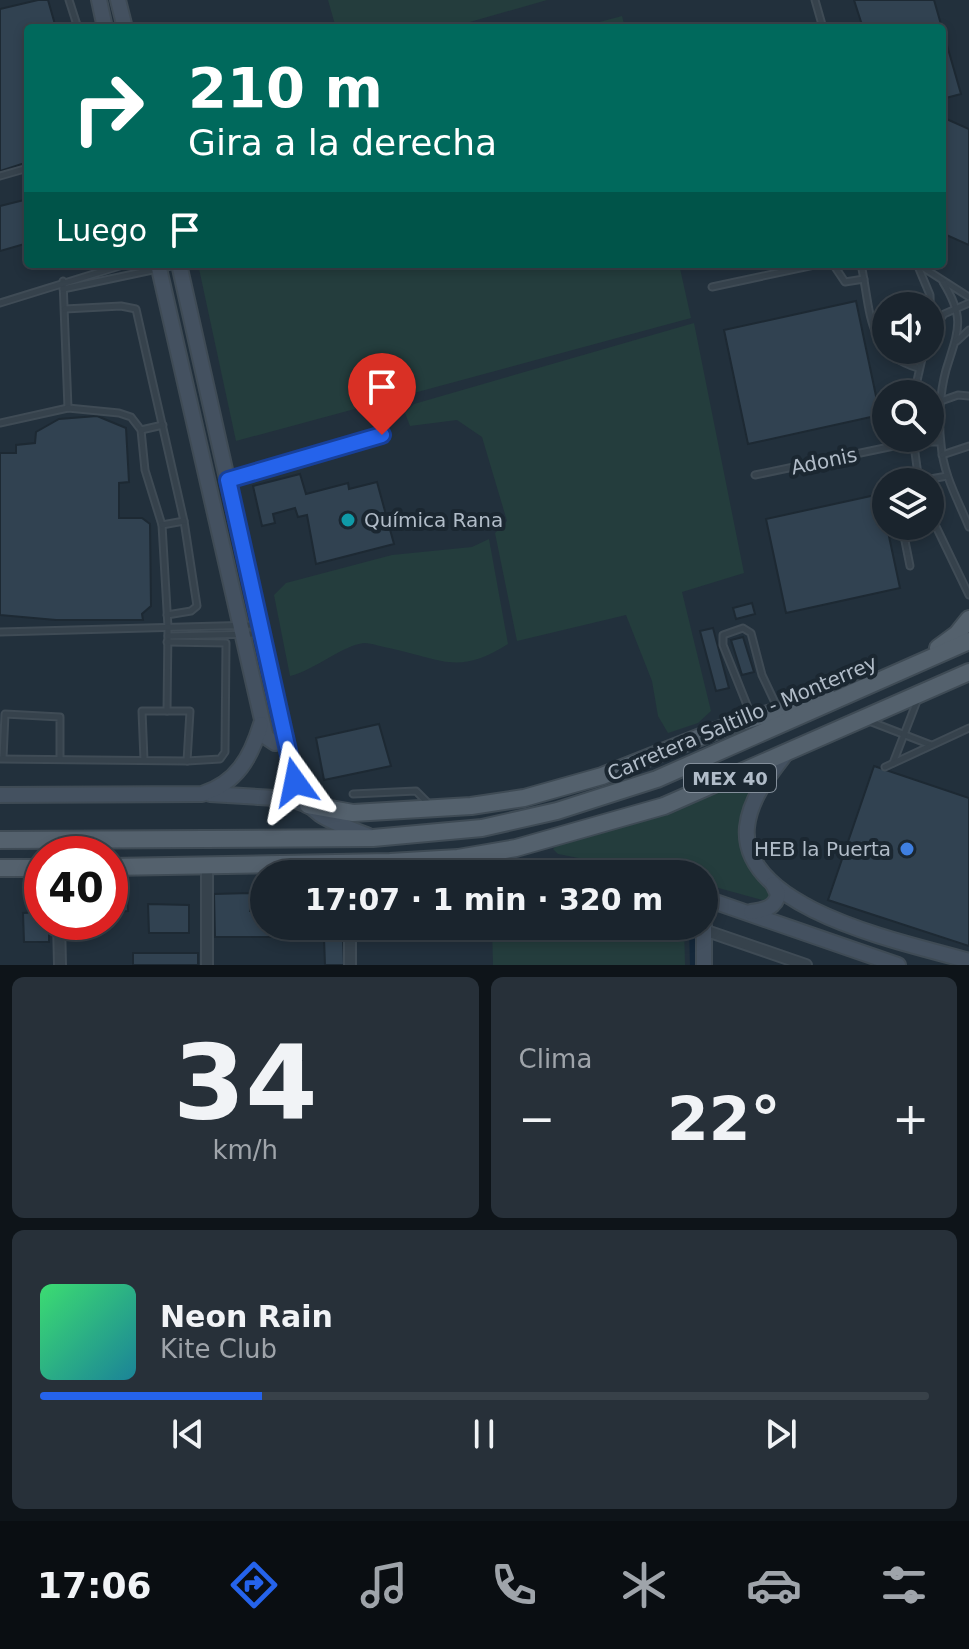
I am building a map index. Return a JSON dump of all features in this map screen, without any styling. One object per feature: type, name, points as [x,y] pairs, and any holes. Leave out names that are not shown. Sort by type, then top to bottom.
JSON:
[{"type":"main road","points":[[918,665],[957,634],[969,619]]},
{"type":"main road","name":"Carretera Saltillo - Monterrey","points":[[0,840],[373,838],[482,828],[557,811],[644,783],[969,641]]},
{"type":"main road","points":[[806,744],[832,724],[969,660]]},
{"type":"main road","name":"MEX 40","points":[[450,860],[516,848],[615,822],[690,795],[969,672]]},
{"type":"main road","points":[[482,828],[602,776],[752,718],[868,687]]},
{"type":"main road","points":[[308,805],[343,813],[433,809],[524,798],[602,776]]},
{"type":"main road","name":"MEX 40","points":[[128,867],[250,868]]},
{"type":"main road","points":[[0,868],[24,868]]},
{"type":"street","points":[[99,0],[104,24]]},
{"type":"street","points":[[118,0],[124,24]]},
{"type":"street","points":[[158,268],[262,719],[270,741],[286,739]]},
{"type":"street","points":[[180,268],[295,782],[308,805]]},
{"type":"street","points":[[202,794],[224,784],[239,770],[249,757],[262,719]]},
{"type":"street","points":[[751,912],[769,908],[777,901],[778,894],[772,883],[752,859],[747,829],[757,796],[787,752]]},
{"type":"street","points":[[0,795],[202,794],[280,798],[308,805],[333,824],[373,838]]},
{"type":"street","points":[[207,867],[207,965]]},
{"type":"street","points":[[772,883],[797,901],[840,921],[969,961]]},
{"type":"street","points":[[718,902],[898,965]]},
{"type":"street","points":[[718,935],[770,959],[806,965]]},
{"type":"street","points":[[59,940],[60,965]]},
{"type":"street","points":[[350,940],[350,965]]},
{"type":"street","points":[[704,940],[704,965]]},
{"type":"lane","points":[[69,0],[77,24]]},
{"type":"lane","points":[[815,0],[822,24]]},
{"type":"lane","points":[[0,176],[24,169]]},
{"type":"lane","points":[[0,303],[111,268]]},
{"type":"lane","points":[[63,289],[150,268]]},
{"type":"lane","points":[[712,287],[800,268]]},
{"type":"lane","points":[[836,268],[845,282],[864,279]]},
{"type":"lane","points":[[862,268],[881,348],[899,363],[918,368]]},
{"type":"lane","points":[[920,268],[929,292]]},
{"type":"lane","points":[[924,268],[969,297]]},
{"type":"lane","points":[[63,281],[68,408]]},
{"type":"lane","points":[[943,282],[957,307],[956,341],[944,389]]},
{"type":"lane","points":[[944,314],[969,303]]},
{"type":"lane","points":[[65,309],[121,306],[136,309],[184,521],[197,606],[191,611],[167,615]]},
{"type":"lane","points":[[956,341],[969,330]]},
{"type":"lane","points":[[916,380],[919,364]]},
{"type":"lane","points":[[944,400],[958,395],[969,396]]},
{"type":"lane","points":[[0,423],[68,408],[119,413],[131,417],[141,430],[145,470],[162,525],[168,627],[167,711]]},
{"type":"lane","points":[[141,430],[163,425]]},
{"type":"lane","points":[[228,480],[382,435]]},
{"type":"lane","points":[[942,455],[969,446]]},
{"type":"lane","name":"Adonis","points":[[755,475],[872,449]]},
{"type":"lane","points":[[942,452],[947,476],[969,527]]},
{"type":"lane","points":[[162,525],[184,521]]},
{"type":"lane","points":[[905,540],[910,566]]},
{"type":"lane","points":[[943,540],[969,595]]},
{"type":"lane","points":[[0,632],[168,627],[243,632]]},
{"type":"lane","points":[[752,718],[723,645],[723,635],[730,630],[743,628],[751,633],[762,675],[779,710]]},
{"type":"lane","points":[[168,639],[262,629]]},
{"type":"lane","points":[[60,759],[60,717],[5,714],[2,759],[187,761],[220,759],[225,752],[226,643],[168,639]]},
{"type":"lane","points":[[893,764],[902,732],[920,694]]},
{"type":"lane","points":[[144,760],[142,711],[190,711],[187,761]]},
{"type":"lane","points":[[864,719],[932,745]]},
{"type":"lane","points":[[885,767],[969,728]]},
{"type":"lane","points":[[353,794],[416,791],[433,809]]},
{"type":"green space","points":[[328,0],[547,0],[463,24],[335,24]]},
{"type":"green space","points":[[622,16],[624,24],[592,24]]},
{"type":"green space","points":[[199,268],[680,268],[691,318],[236,441]]},
{"type":"green space","points":[[694,323],[744,573],[682,592],[711,711],[698,723],[668,733],[658,716],[652,681],[626,615],[517,641],[495,533],[507,521],[482,437],[457,420],[410,426],[405,413],[414,404]]},
{"type":"green space","points":[[489,539],[508,644],[475,660],[449,662],[364,643],[290,676],[274,595],[286,583],[392,555],[472,547]]},
{"type":"green space","points":[[744,783],[750,790],[743,832],[776,891],[769,902],[718,888],[718,860],[589,860],[558,854],[553,849],[558,844],[631,824]]},
{"type":"green space","points":[[492,940],[684,940],[685,965],[493,965]]},
{"type":"building","points":[[48,0],[55,24],[24,24],[24,163],[0,171],[0,9]]},
{"type":"building","points":[[854,0],[934,0],[941,24],[862,24]]},
{"type":"building","points":[[946,42],[961,94],[946,98]]},
{"type":"building","points":[[946,119],[969,129],[969,245],[946,235]]},
{"type":"building","points":[[24,200],[24,244],[0,251],[0,206]]},
{"type":"building","points":[[856,301],[873,380],[872,417],[748,444],[724,330]]},
{"type":"building","points":[[97,416],[126,428],[129,482],[119,483],[119,518],[142,518],[150,524],[151,606],[142,614],[143,620],[56,620],[0,615],[0,453],[16,453],[16,445],[35,443],[36,432],[59,419]]},
{"type":"building","name":"Química Rana","points":[[300,474],[306,494],[348,483],[349,489],[377,482],[394,544],[316,564],[307,515],[298,517],[295,508],[273,514],[275,523],[262,526],[253,486]]},
{"type":"building","points":[[872,496],[872,540],[890,540],[900,588],[786,613],[766,519]]},
{"type":"building","points":[[752,603],[755,614],[736,619],[733,608]]},
{"type":"building","points":[[713,628],[729,688],[716,691],[700,631]]},
{"type":"building","points":[[743,637],[754,672],[742,675],[731,640]]},
{"type":"building","points":[[379,724],[391,766],[324,780],[316,738]]},
{"type":"building","name":"HEB la Puerta","points":[[874,766],[969,798],[969,946],[828,900]]},
{"type":"building","points":[[250,893],[250,937],[215,937],[214,894]]},
{"type":"building","points":[[148,904],[189,905],[189,933],[149,933]]},
{"type":"building","points":[[23,913],[24,940],[49,942],[24,942]]},
{"type":"building","points":[[324,940],[343,940],[344,965],[325,965]]},
{"type":"building","points":[[133,953],[198,953],[198,965],[133,965]]},
{"type":"waterway","points":[[694,940],[695,965]]},
{"type":"place","name":"Química Rana","points":[[348,520]]},
{"type":"place","name":"HEB la Puerta","points":[[907,849]]},
{"type":"route","points":[[295,782],[228,480],[382,435]]}]
